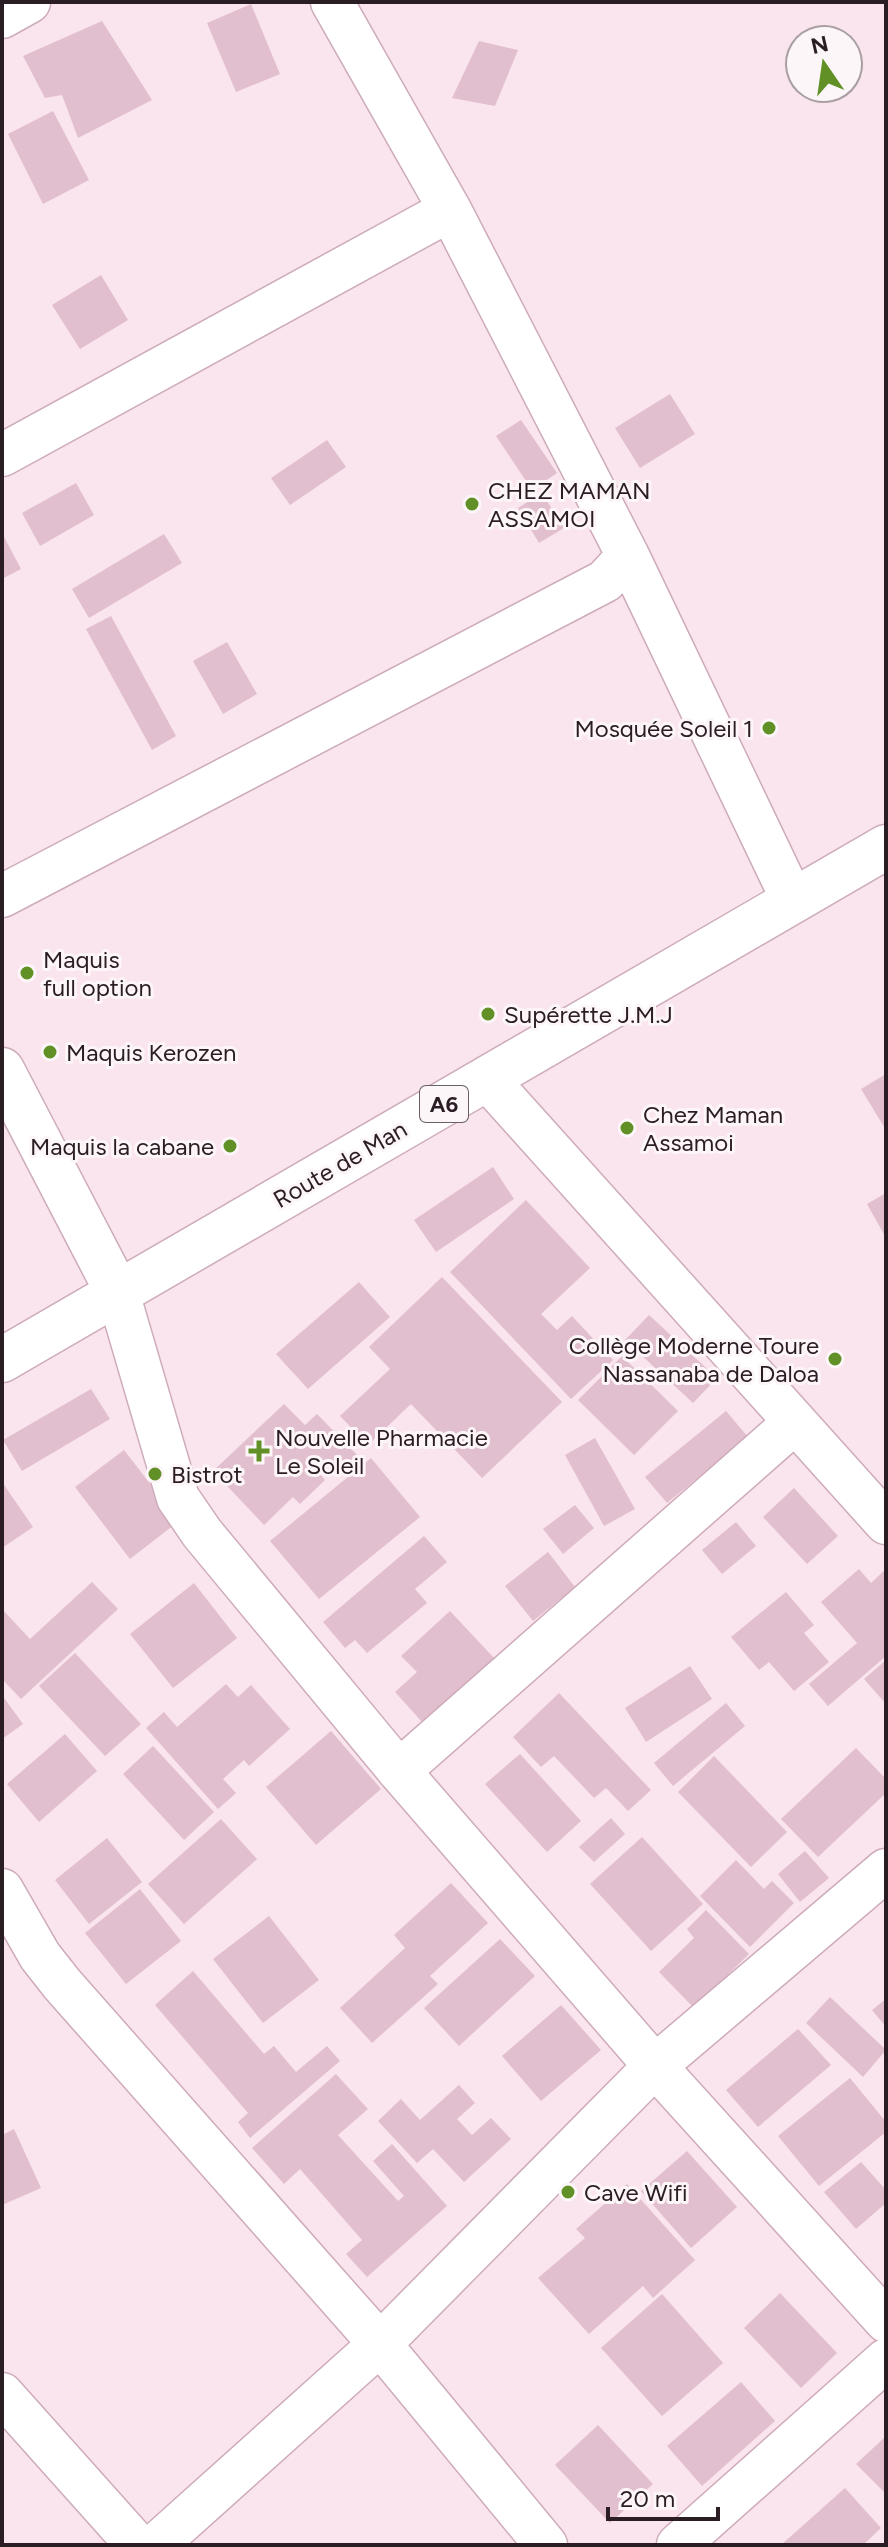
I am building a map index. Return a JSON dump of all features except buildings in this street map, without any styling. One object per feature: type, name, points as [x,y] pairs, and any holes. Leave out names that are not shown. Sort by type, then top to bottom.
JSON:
[{"type":"main road","name":"Route de Man","points":[[2,1360],[886,847]]},
{"type":"main road","points":[[2,1070],[118,1293]]},
{"type":"street","points":[[2,17],[29,2]]},
{"type":"street","points":[[332,2],[450,210],[628,556],[793,901]]},
{"type":"street","points":[[2,455],[450,210]]},
{"type":"street","points":[[2,896],[605,581],[628,556]]},
{"type":"street","points":[[487,1079],[886,1523]]},
{"type":"street","points":[[118,1293],[178,1498],[202,1533],[399,1771],[655,2066],[886,2321]]},
{"type":"street","points":[[399,1771],[794,1423]]},
{"type":"street","points":[[156,2545],[380,2344],[655,2066],[886,1870]]},
{"type":"street","points":[[2,1890],[40,1956],[62,1984],[380,2344],[546,2545]]},
{"type":"street","points":[[678,2545],[886,2360]]},
{"type":"street","points":[[2,2394],[137,2545]]},
{"type":"place","name":"CHEZ MAMAN ASSAMOI","points":[[472,504]]},
{"type":"place","name":"Mosquée Soleil 1","points":[[769,728]]},
{"type":"place","name":"Maquis full option","points":[[27,973]]},
{"type":"place","name":"Supérette J.M.J","points":[[488,1014]]},
{"type":"place","name":"Maquis Kerozen","points":[[50,1052]]},
{"type":"place","name":"Chez Maman Assamoi","points":[[627,1128]]},
{"type":"place","name":"Maquis la cabane","points":[[230,1146]]},
{"type":"place","name":"Collège Moderne Toure Nassanaba de Daloa","points":[[835,1359]]},
{"type":"place","name":"Nouvelle Pharmacie Le Soleil","points":[[259,1451]]},
{"type":"place","name":"Bistrot","points":[[155,1474]]},
{"type":"place","name":"Cave Wifi","points":[[568,2192]]}]
